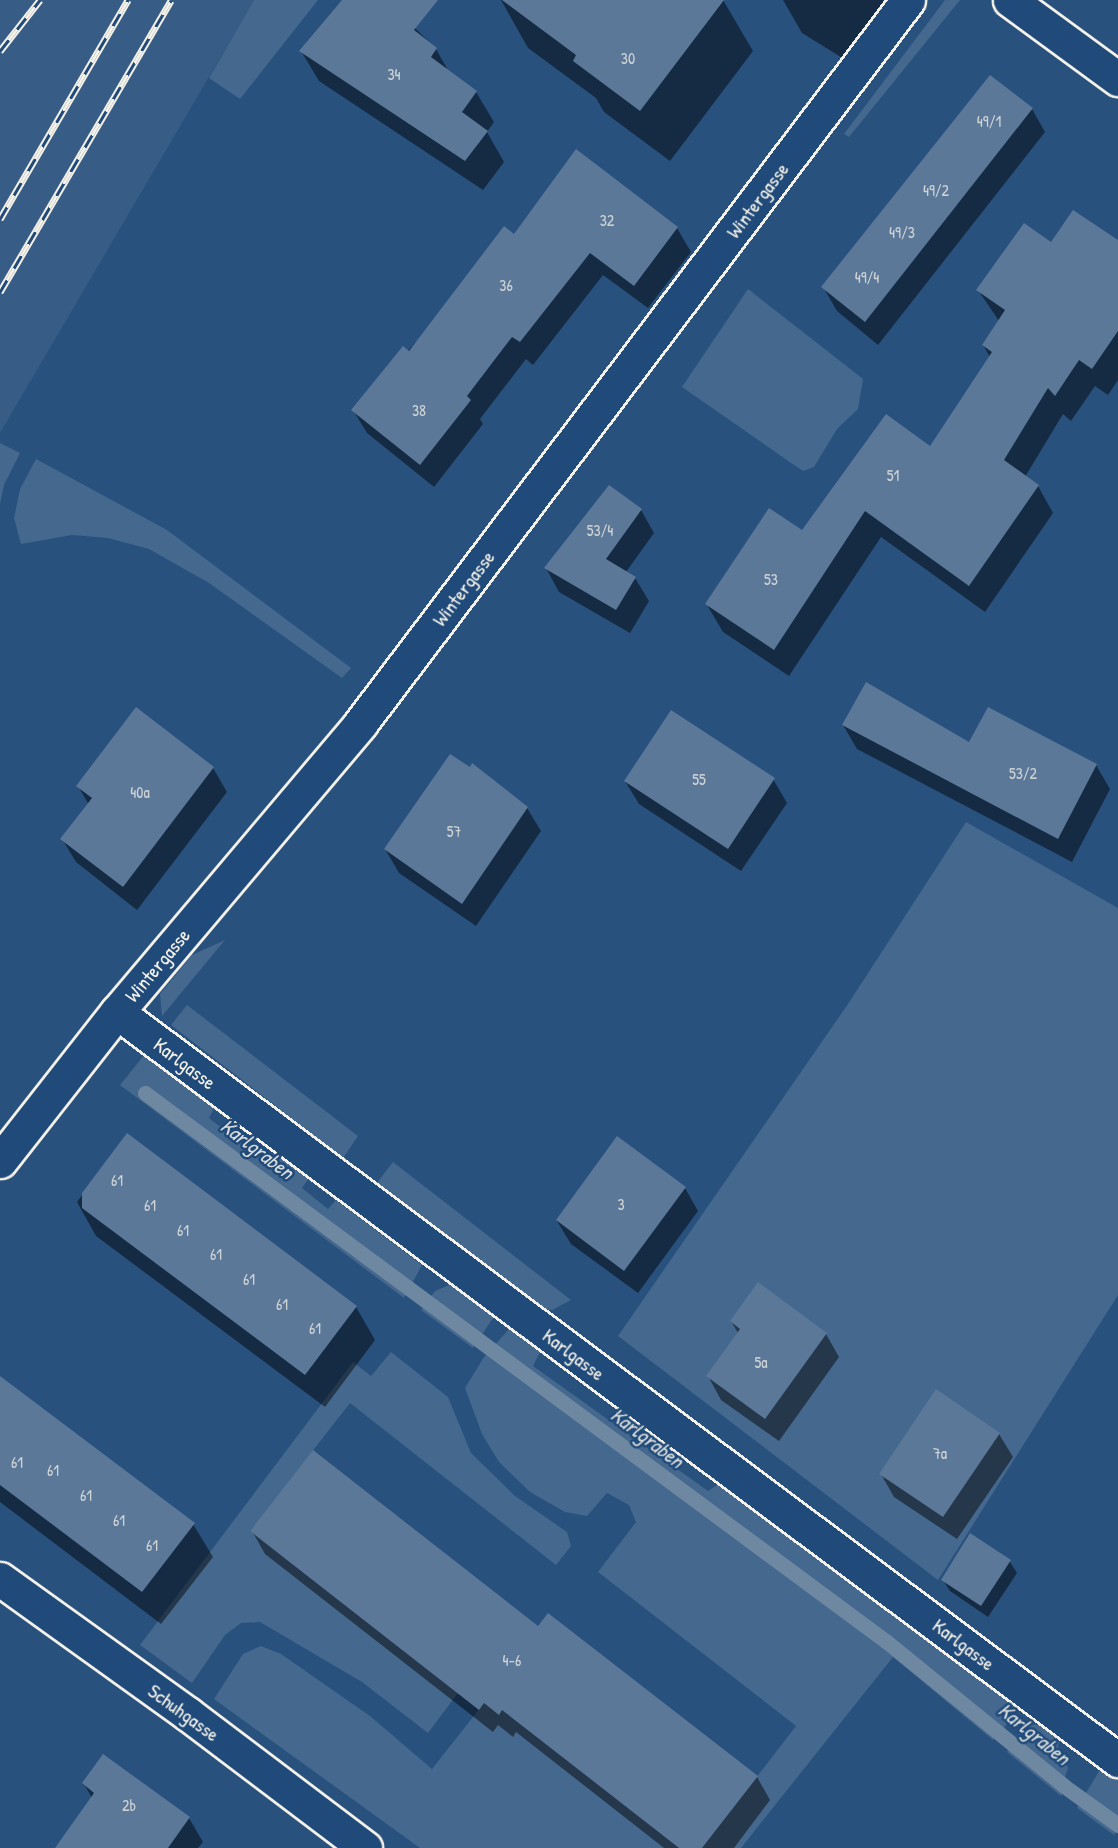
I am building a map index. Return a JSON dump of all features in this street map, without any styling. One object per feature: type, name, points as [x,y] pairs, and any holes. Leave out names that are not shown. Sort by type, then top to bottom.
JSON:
[{"type":"street","name":"Wintergasse","points":[[0,1161],[117,1012],[360,724],[908,0]]},
{"type":"street","points":[[1010,0],[1118,79]]},
{"type":"street","name":"Karlgasse","points":[[117,1012],[1118,1760]]},
{"type":"street","name":"Schuhgasse","points":[[0,1579],[188,1714],[365,1848]]},
{"type":"shaded area","points":[[0,0],[254,0],[0,433]]},
{"type":"shaded area","points":[[254,0],[318,0],[240,99],[209,78]]},
{"type":"shaded area","points":[[945,0],[960,0],[849,137],[844,134]]},
{"type":"shaded area","points":[[748,289],[863,379],[858,409],[837,429],[814,467],[803,471],[682,387]]},
{"type":"shaded area","points":[[0,443],[20,453],[4,485],[0,504]]},
{"type":"shaded area","points":[[36,459],[167,530],[351,668],[342,678],[209,583],[149,549],[108,538],[72,535],[21,544],[14,518],[20,489]]},
{"type":"shaded area","points":[[966,822],[1118,908],[1118,1295],[938,1580],[618,1336],[848,1004]]},
{"type":"shaded area","points":[[225,940],[162,1016],[160,994],[192,955]]},
{"type":"shaded area","points":[[187,1005],[358,1136],[343,1158],[171,1025]]},
{"type":"shaded area","points":[[145,1054],[215,1106],[209,1118],[267,1162],[275,1152],[309,1178],[302,1188],[328,1209],[336,1200],[422,1265],[404,1298],[120,1085]]},
{"type":"shaded area","points":[[393,1162],[571,1300],[552,1310],[535,1307],[376,1184]]},
{"type":"shaded area","points":[[454,1283],[495,1315],[473,1348],[421,1310],[435,1291]]},
{"type":"shaded area","points":[[511,1327],[541,1350],[533,1366],[708,1491],[720,1483],[1008,1698],[1015,1711],[1009,1722],[993,1740],[893,1657],[741,1848],[702,1848],[796,1726],[598,1572],[636,1522],[629,1505],[607,1493],[587,1516],[565,1512],[530,1492],[499,1462],[482,1434],[465,1388],[484,1357]]},
{"type":"shaded area","points":[[391,1352],[448,1397],[471,1453],[515,1496],[567,1532],[571,1546],[556,1565],[350,1403],[250,1531],[458,1693],[428,1733],[362,1682],[260,1622],[241,1623],[225,1635],[192,1683],[140,1645],[353,1362],[371,1376]]},
{"type":"shaded area","points":[[261,1646],[281,1654],[370,1716],[432,1769],[484,1703],[499,1714],[502,1710],[679,1848],[420,1848],[214,1699],[243,1654]]},
{"type":"shaded area","points":[[1026,1723],[1044,1726],[1060,1739],[1058,1746],[1068,1768],[1065,1777],[1071,1782],[1061,1796],[1007,1752]]},
{"type":"shaded area","points":[[1101,1768],[1118,1780],[1118,1829],[1114,1835],[1077,1808]]},
{"type":"building","points":[[342,0],[438,0],[414,30],[437,48],[431,57],[477,91],[462,112],[488,131],[465,161],[299,51]]},
{"type":"building","points":[[502,0],[724,0],[640,111],[573,61],[576,55]]},
{"type":"building","points":[[990,75],[1033,108],[865,322],[821,287]]},
{"type":"building","points":[[576,149],[678,227],[634,286],[590,253],[520,342],[512,337],[467,396],[471,400],[420,465],[351,410],[403,346],[409,351],[504,226],[514,234]]},
{"type":"building","points":[[1073,210],[1118,240],[1118,331],[1092,369],[1079,360],[1055,396],[1048,388],[1004,460],[1039,485],[969,586],[865,511],[774,650],[705,604],[769,508],[802,530],[886,414],[930,446],[992,352],[982,345],[1005,310],[976,290],[1024,223],[1051,242]]},
{"type":"building","points":[[609,485],[642,509],[606,559],[636,577],[616,610],[544,568]]},
{"type":"building","points":[[866,682],[969,742],[988,707],[1097,764],[1058,839],[842,725]]},
{"type":"building","points":[[136,707],[214,767],[123,887],[60,839],[92,798],[76,786]]},
{"type":"building","points":[[671,710],[775,778],[728,849],[624,781]]},
{"type":"building","points":[[450,754],[470,767],[472,763],[528,807],[462,904],[384,849]]},
{"type":"building","points":[[127,1133],[357,1306],[305,1375],[82,1208],[82,1193]]},
{"type":"building","points":[[617,1136],[686,1187],[624,1271],[556,1220]]},
{"type":"building","points":[[758,1282],[827,1333],[765,1419],[706,1376],[740,1329],[730,1321]]},
{"type":"building","points":[[0,1376],[195,1523],[142,1592],[0,1485]]},
{"type":"building","points":[[936,1389],[1000,1433],[943,1517],[879,1474]]},
{"type":"building","points":[[313,1450],[538,1626],[548,1613],[758,1776],[702,1848],[679,1848],[502,1710],[499,1715],[484,1703],[479,1710],[250,1531]]},
{"type":"building","points":[[970,1533],[1011,1560],[981,1606],[941,1580]]},
{"type":"building","points":[[103,1754],[190,1817],[168,1848],[55,1848],[94,1793],[82,1783]]},
{"type":"waterway","name":"Karlgraben","points":[[145,1093],[887,1642],[1064,1786],[1118,1825]]},
{"type":"railway","points":[[0,51],[40,0]]},
{"type":"railway","points":[[0,219],[128,0]]},
{"type":"railway","points":[[0,292],[171,0]]}]
